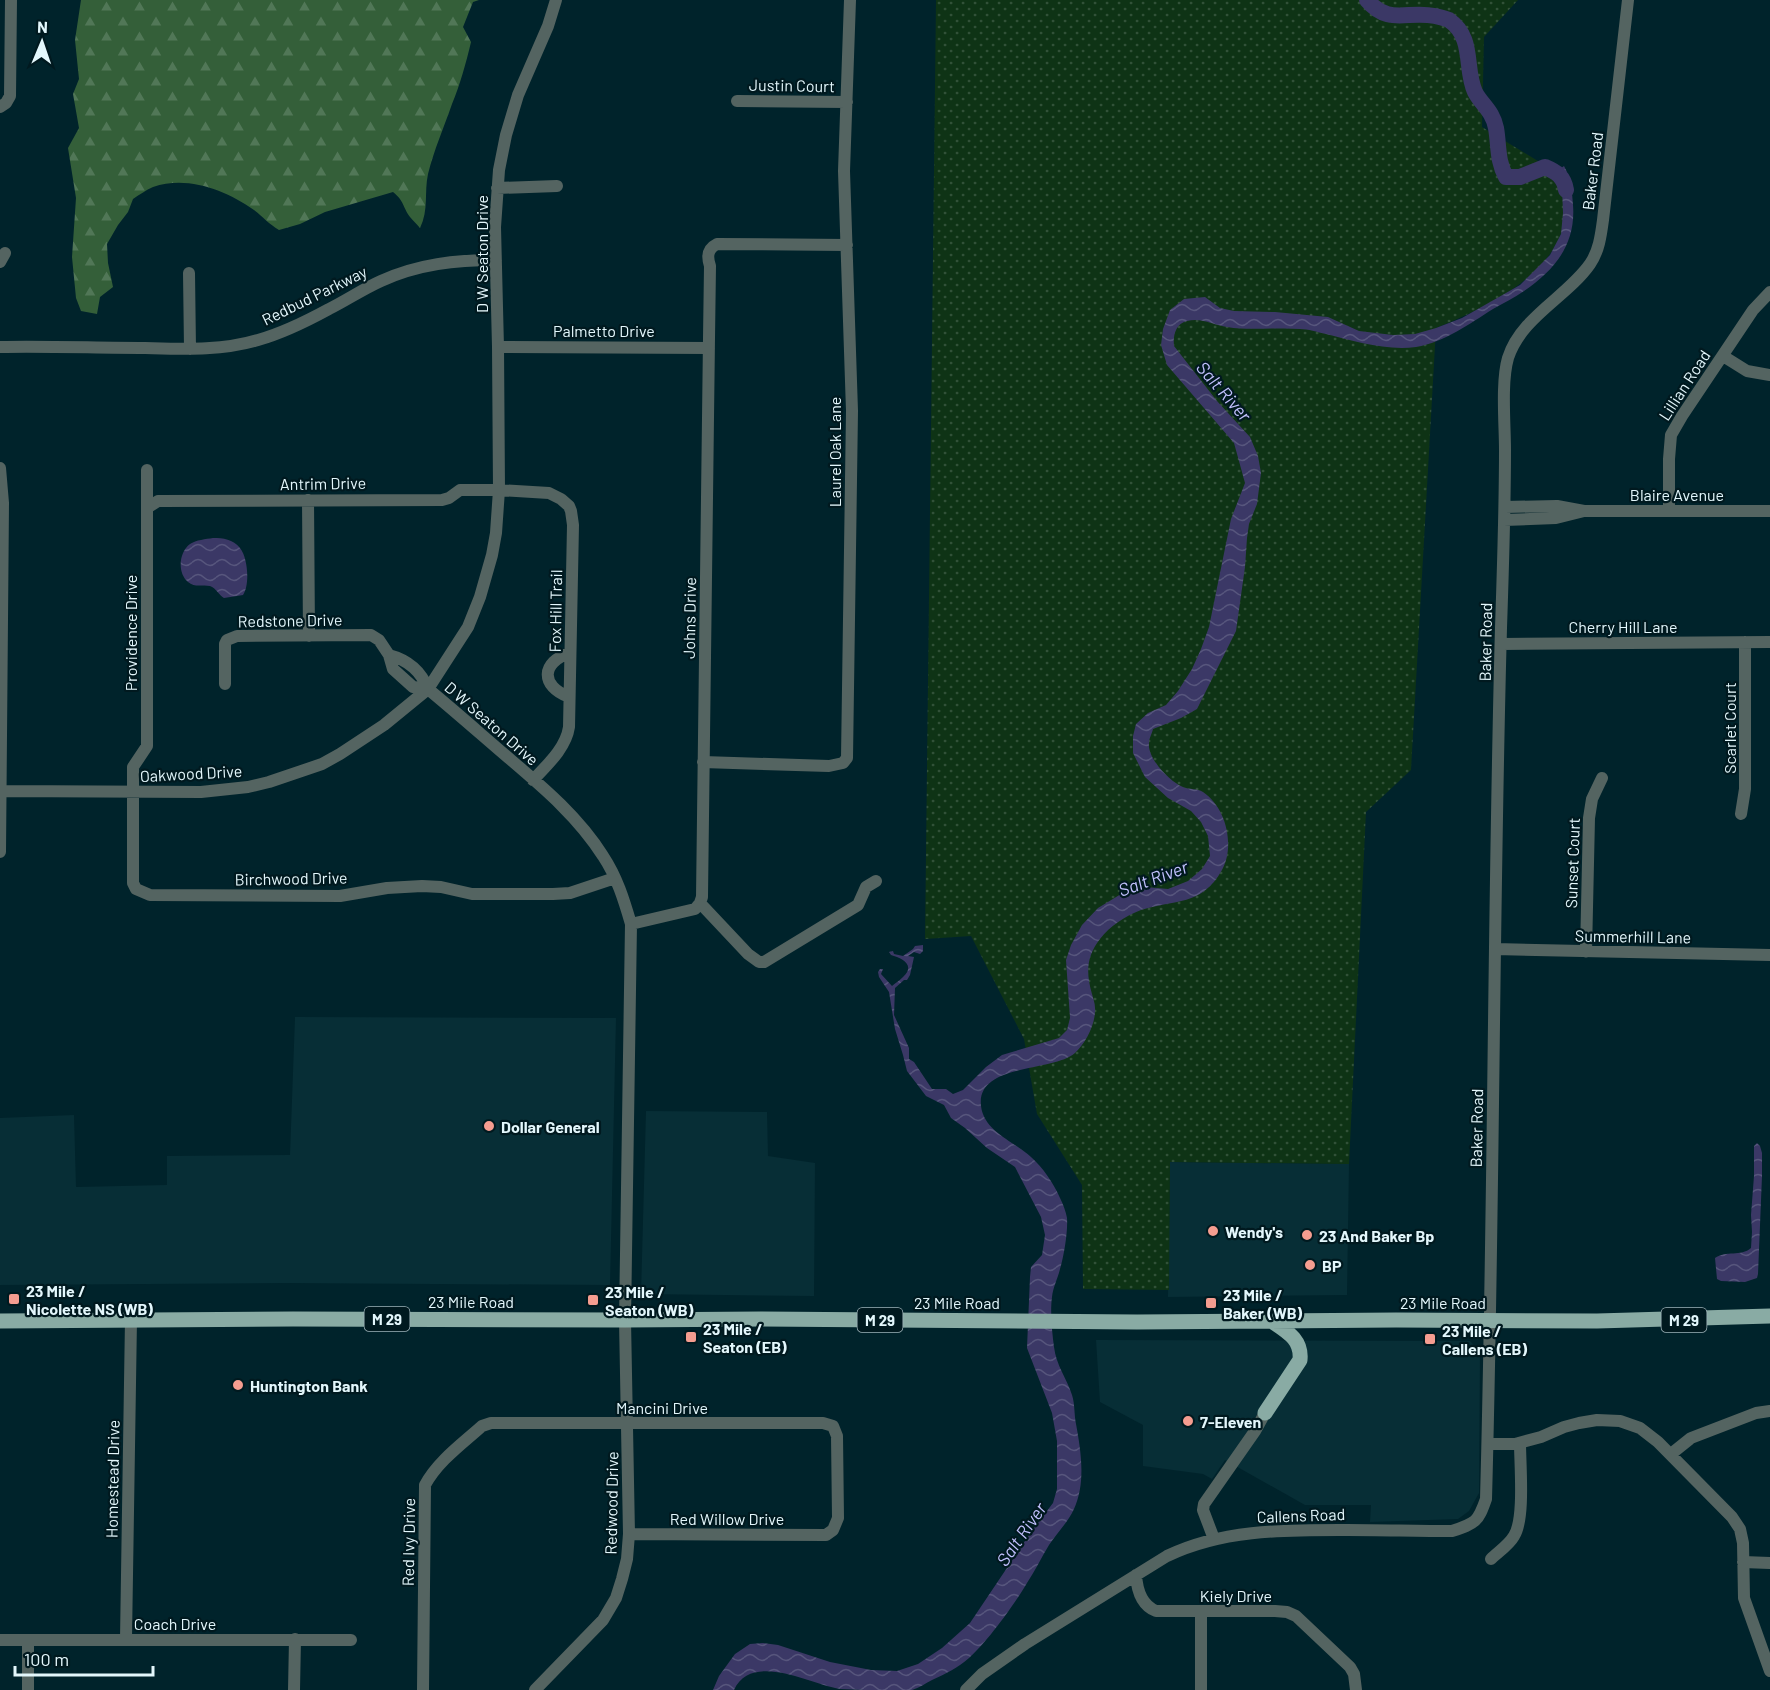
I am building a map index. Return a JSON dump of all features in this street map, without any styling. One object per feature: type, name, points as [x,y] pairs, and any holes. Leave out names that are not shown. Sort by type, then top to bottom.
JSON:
[{"type":"main road","name":"23 Mile Road","points":[[0,1321],[761,1319],[1273,1322],[1597,1321],[1770,1316]]},
{"type":"main road","points":[[1264,1413],[1299,1364],[1300,1354],[1296,1339],[1273,1322]]},
{"type":"street","points":[[3,105],[10,96],[11,87],[11,0]]},
{"type":"street","name":"D W Seaton Drive","points":[[556,0],[548,26],[524,79],[510,118],[497,188],[495,227],[499,490],[494,544],[480,597],[468,627],[428,689],[533,780],[581,826],[602,854],[615,878],[631,924],[626,1320]]},
{"type":"street","name":"Laurel Oak Lane","points":[[704,762],[829,766],[840,764],[847,758],[852,411],[844,171],[850,0]]},
{"type":"street","name":"Baker Road","points":[[1491,1320],[1495,949],[1505,507],[1505,382],[1509,357],[1525,328],[1590,264],[1599,245],[1628,0]]},
{"type":"street","name":"Justin Court","points":[[737,101],[847,102]]},
{"type":"street","points":[[497,188],[557,186]]},
{"type":"street","name":"Johns Drive","points":[[700,903],[704,762],[710,266],[708,261],[710,250],[717,244],[847,245]]},
{"type":"street","name":"Redbud Parkway","points":[[0,347],[190,349],[222,347],[258,340],[289,328],[380,281],[417,268],[447,263],[496,260]]},
{"type":"street","points":[[189,273],[190,349]]},
{"type":"street","name":"Lillian Road","points":[[1669,511],[1671,435],[1753,310],[1770,292]]},
{"type":"street","name":"Palmetto Drive","points":[[498,347],[709,348]]},
{"type":"street","points":[[1723,356],[1747,371],[1770,375]]},
{"type":"street","points":[[0,468],[3,503],[0,852]]},
{"type":"street","name":"Providence Drive","points":[[134,792],[133,767],[147,746],[147,470]]},
{"type":"street","name":"Antrim Drive","points":[[147,508],[158,501],[442,500],[460,490],[499,490]]},
{"type":"street","name":"Fox Hill Trail","points":[[499,490],[554,494],[566,502],[571,512],[573,560],[567,735],[556,753],[533,780]]},
{"type":"street","points":[[308,500],[309,636]]},
{"type":"street","name":"Blaire Avenue","points":[[1505,507],[1557,506],[1584,511],[1770,511]]},
{"type":"street","name":"Blaire Avenue","points":[[1504,520],[1556,518],[1584,511]]},
{"type":"street","name":"Redstone Drive","points":[[225,684],[225,644],[227,640],[242,636],[370,635],[379,640],[389,655],[402,659],[422,676],[428,689]]},
{"type":"street","name":"Scarlet Court","points":[[1741,814],[1745,789],[1746,642]]},
{"type":"street","name":"Cherry Hill Lane","points":[[1501,644],[1770,642]]},
{"type":"street","points":[[569,697],[553,687],[548,675],[552,662],[570,652]]},
{"type":"street","name":"Oakwood Drive","points":[[0,791],[201,792],[248,787],[322,764],[384,725],[428,689]]},
{"type":"street","name":"Sunset Court","points":[[1586,952],[1589,818],[1592,799],[1602,778]]},
{"type":"street","name":"Birchwood Drive","points":[[134,792],[133,883],[136,889],[150,895],[340,896],[387,888],[422,886],[441,887],[472,894],[562,894],[615,878]]},
{"type":"street","points":[[631,924],[695,909],[700,903],[748,954],[759,962],[764,962],[858,905],[866,887],[876,881]]},
{"type":"street","name":"Summerhill Lane","points":[[1495,949],[1770,955]]},
{"type":"street","name":"Homestead Drive","points":[[126,1639],[131,1319]]},
{"type":"street","name":"Redwood Drive","points":[[535,1690],[603,1620],[616,1598],[627,1559],[629,1534],[626,1320]]},
{"type":"street","name":"Callens Road","points":[[966,1690],[982,1674],[1025,1644],[1182,1549],[1215,1539],[1286,1530],[1452,1531],[1473,1524],[1481,1514],[1486,1499],[1491,1320]]},
{"type":"street","points":[[1671,1454],[1691,1438],[1756,1413],[1770,1412]]},
{"type":"street","points":[[1215,1539],[1203,1510],[1204,1504],[1255,1431],[1264,1413]]},
{"type":"street","points":[[1488,1444],[1520,1443],[1579,1423],[1596,1420],[1620,1421],[1640,1428],[1658,1442],[1732,1517],[1740,1529],[1743,1543],[1744,1598],[1770,1671]]},
{"type":"street","name":"Mancini Drive","points":[[490,1423],[823,1423],[833,1426],[837,1436],[838,1518],[833,1530],[826,1535]]},
{"type":"street","name":"Red Ivy Drive","points":[[423,1690],[425,1485],[441,1464],[482,1426],[490,1423]]},
{"type":"street","points":[[1491,1559],[1513,1539],[1518,1530],[1520,1443]]},
{"type":"street","name":"Red Willow Drive","points":[[629,1534],[826,1535]]},
{"type":"street","points":[[1743,1562],[1770,1563]]},
{"type":"street","name":"Kiely Drive","points":[[1136,1575],[1139,1592],[1150,1609],[1162,1612],[1275,1611],[1287,1612],[1296,1616],[1350,1667],[1354,1674],[1356,1690]]},
{"type":"street","points":[[1201,1611],[1201,1690]]},
{"type":"street","points":[[294,1690],[295,1639]]},
{"type":"street","name":"Coach Drive","points":[[0,1640],[351,1640]]},
{"type":"street","points":[[28,1640],[28,1690]]},
{"type":"shaded area","points":[[295,1017],[616,1018],[610,1285],[286,1283],[0,1285],[0,1118],[74,1115],[76,1187],[167,1185],[167,1156],[290,1155]]},
{"type":"shaded area","points":[[646,1111],[767,1112],[768,1156],[815,1163],[814,1296],[641,1294]]},
{"type":"shaded area","points":[[1170,1162],[1349,1164],[1347,1295],[1168,1297]]},
{"type":"shaded area","points":[[1096,1340],[1470,1341],[1480,1352],[1479,1493],[1469,1511],[1458,1519],[1370,1522],[1371,1505],[1305,1505],[1225,1460],[1212,1479],[1203,1474],[1143,1466],[1143,1425],[1100,1402]]},
{"type":"green space","points":[[81,0],[479,0],[473,2],[463,27],[471,42],[460,82],[430,165],[423,221],[420,228],[410,217],[402,201],[393,192],[325,212],[300,224],[279,230],[254,210],[219,191],[193,184],[166,184],[150,188],[133,199],[128,212],[107,244],[113,287],[100,297],[97,314],[81,311],[76,298],[72,257],[76,198],[68,148],[79,128],[73,94],[79,79],[75,40]]},
{"type":"green space","points":[[936,0],[1518,0],[1484,37],[1482,127],[1556,172],[1561,187],[1564,220],[1560,236],[1539,267],[1507,293],[1436,328],[1411,770],[1366,812],[1349,1164],[1170,1162],[1169,1290],[1083,1289],[1082,1185],[1037,1114],[1024,1039],[971,936],[925,939]]},
{"type":"water","points":[[1564,166],[1571,185],[1573,219],[1567,244],[1554,265],[1524,291],[1437,341],[1416,347],[1393,348],[1370,345],[1303,329],[1236,328],[1197,320],[1183,323],[1177,328],[1174,346],[1217,401],[1250,437],[1258,456],[1261,473],[1257,504],[1249,524],[1236,631],[1197,709],[1153,729],[1149,741],[1149,749],[1155,762],[1166,775],[1183,787],[1203,792],[1218,808],[1228,839],[1226,861],[1214,882],[1196,896],[1141,910],[1124,918],[1108,930],[1095,946],[1088,965],[1095,1014],[1090,1032],[1083,1044],[1065,1059],[1018,1070],[991,1082],[983,1092],[981,1106],[988,1123],[1024,1151],[1044,1171],[1057,1192],[1067,1216],[1065,1244],[1051,1303],[1051,1315],[1055,1354],[1074,1402],[1081,1467],[1078,1499],[1069,1518],[1000,1622],[969,1658],[947,1673],[912,1690],[872,1690],[840,1689],[768,1671],[754,1673],[742,1679],[734,1690],[713,1690],[719,1676],[735,1654],[750,1644],[778,1645],[830,1662],[871,1670],[897,1671],[918,1664],[942,1648],[970,1623],[1053,1503],[1057,1489],[1057,1441],[1052,1413],[1027,1348],[1031,1267],[1042,1255],[1045,1235],[1041,1217],[1015,1167],[987,1148],[951,1118],[944,1105],[926,1096],[907,1071],[895,1029],[889,992],[878,972],[883,969],[881,974],[892,986],[907,973],[908,966],[889,952],[893,951],[894,954],[903,956],[915,946],[923,945],[923,951],[920,954],[914,952],[908,956],[914,957],[910,975],[907,980],[895,988],[894,1015],[909,1048],[909,1059],[914,1062],[932,1089],[946,1089],[953,1094],[963,1090],[1002,1055],[1059,1038],[1067,1030],[1070,1018],[1066,960],[1082,925],[1098,908],[1126,891],[1146,887],[1168,889],[1188,881],[1202,869],[1210,856],[1208,836],[1201,822],[1191,811],[1168,798],[1145,777],[1133,753],[1136,724],[1148,713],[1166,705],[1192,669],[1201,649],[1209,627],[1231,519],[1245,483],[1234,443],[1167,365],[1161,345],[1163,329],[1170,310],[1184,299],[1205,297],[1220,308],[1234,311],[1328,317],[1359,331],[1393,335],[1415,334],[1436,328],[1462,318],[1520,285],[1550,255],[1561,234],[1562,188],[1556,172]]},
{"type":"water","points":[[213,538],[231,541],[243,552],[247,578],[243,595],[224,598],[212,587],[193,585],[184,578],[181,563],[186,548],[195,542]]},
{"type":"water","points":[[1757,1143],[1762,1153],[1762,1176],[1757,1278],[1745,1282],[1721,1281],[1717,1279],[1715,1258],[1724,1254],[1747,1251],[1751,1248],[1754,1146]]},
{"type":"waterway","name":"Salt River","points":[[1367,0],[1383,13],[1399,16],[1435,16],[1449,20],[1457,27],[1466,44],[1475,92],[1490,112],[1494,122],[1500,159],[1506,177],[1520,177],[1545,167],[1559,175],[1566,190]]},
{"type":"place","name":"Dollar General","points":[[489,1126]]},
{"type":"place","name":"Wendy's","points":[[1213,1231]]},
{"type":"place","name":"23 And Baker Bp","points":[[1307,1235]]},
{"type":"place","name":"BP","points":[[1310,1265]]},
{"type":"place","name":"23 Mile / Nicolette NS (WB)","points":[[14,1299]]},
{"type":"place","name":"23 Mile / Seaton (WB)","points":[[593,1300]]},
{"type":"place","name":"23 Mile / Baker (WB)","points":[[1211,1303]]},
{"type":"place","name":"23 Mile / Seaton (EB)","points":[[691,1337]]},
{"type":"place","name":"23 Mile / Callens (EB)","points":[[1430,1339]]},
{"type":"place","name":"Huntington Bank","points":[[238,1385]]},
{"type":"place","name":"7-Eleven","points":[[1188,1421]]}]
